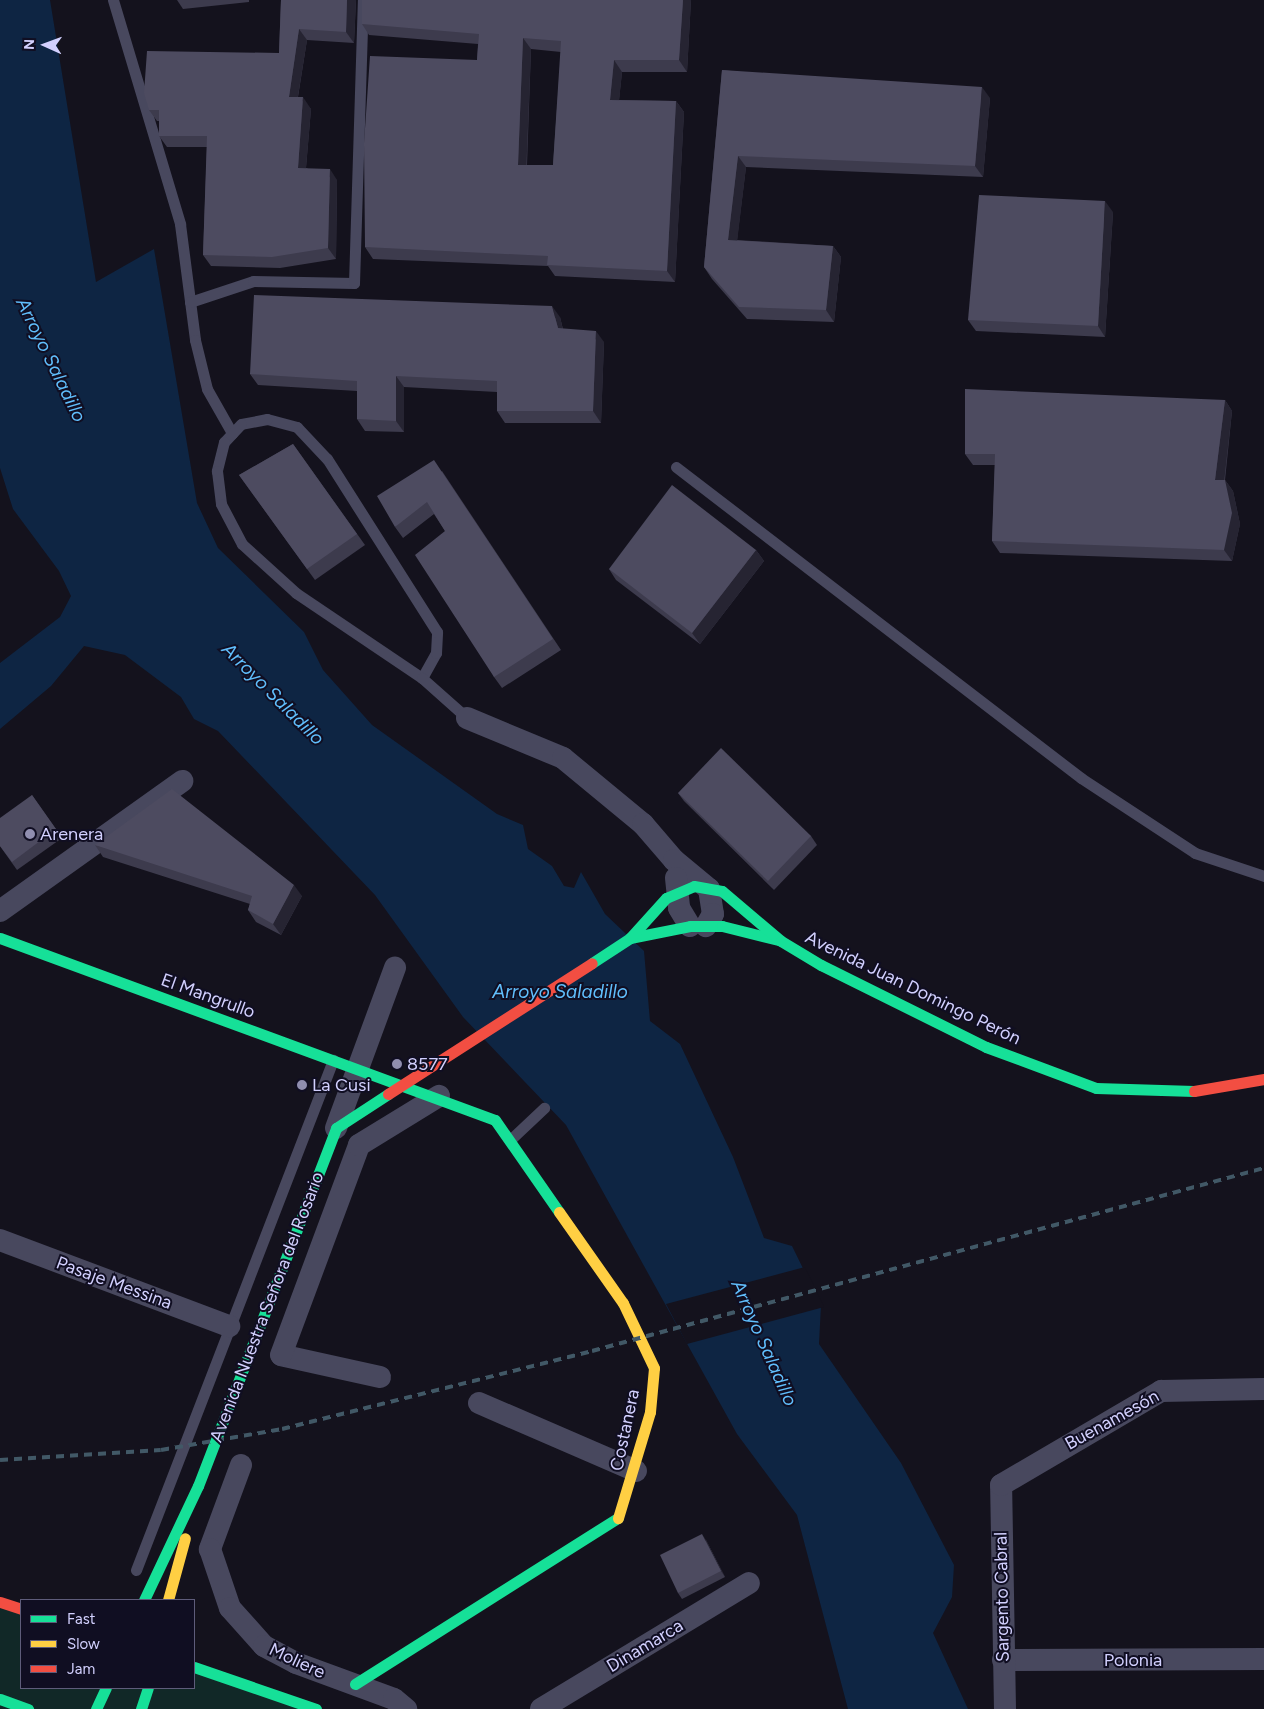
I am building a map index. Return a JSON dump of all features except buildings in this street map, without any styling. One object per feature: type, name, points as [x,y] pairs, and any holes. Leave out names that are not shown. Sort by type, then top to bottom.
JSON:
[{"type":"main road","name":"Avenida Juan Domingo Perón","points":[[630,938],[666,898],[694,886],[722,891],[749,910],[781,941],[986,1047],[1096,1088],[1149,1093],[1206,1091],[1264,1079]]},
{"type":"main road","name":"Avenida Juan Domingo Perón","points":[[630,938],[698,926],[781,941]]},
{"type":"main road","name":"El Mangrullo","points":[[0,938],[405,1085]]},
{"type":"main road","points":[[336,1128],[446,1060],[630,938]]},
{"type":"main road","name":"Costanera","points":[[355,1684],[618,1518],[636,1471],[650,1412],[654,1368],[623,1303],[495,1120],[439,1096],[405,1085]]},
{"type":"main road","name":"Avenida Nuestra Señora del Rosario","points":[[144,1599],[198,1486],[336,1128]]},
{"type":"main road","name":"Avenida Nuestra Señora del Rosario","points":[[168,1599],[198,1486]]},
{"type":"main road","points":[[0,1602],[20,1609]]},
{"type":"main road","points":[[195,1667],[316,1709]]},
{"type":"main road","points":[[96,1709],[106,1689]]},
{"type":"main road","points":[[141,1709],[148,1689]]},
{"type":"main road","points":[[0,1700],[28,1709]]},
{"type":"street","points":[[467,718],[563,758],[643,824],[674,860],[709,889],[712,914],[698,926],[679,908],[674,860]]},
{"type":"street","points":[[0,911],[182,781]]},
{"type":"street","name":"Avenida Nuestra Señora del Rosario","points":[[336,1128],[395,968]]},
{"type":"street","points":[[380,1376],[281,1355],[359,1146],[439,1096]]},
{"type":"street","name":"Pasaje Messina","points":[[0,1240],[229,1326]]},
{"type":"street","name":"Buenamesón","points":[[1000,1486],[1161,1391],[1264,1389]]},
{"type":"street","points":[[479,1403],[636,1471]]},
{"type":"street","name":"Moliere","points":[[240,1465],[210,1549],[230,1608],[264,1646],[296,1663],[394,1700],[406,1709]]},
{"type":"street","name":"Sargento Cabral","points":[[1000,1486],[1005,1709]]},
{"type":"street","name":"Dinamarca","points":[[541,1709],[749,1584]]},
{"type":"street","name":"Polonia","points":[[1003,1660],[1264,1659]]},
{"type":"lane","points":[[113,0],[180,224],[190,302],[207,389],[232,434]]},
{"type":"lane","points":[[190,302],[253,281],[354,283],[363,0]]},
{"type":"lane","points":[[422,678],[436,653],[437,632],[327,459],[298,427],[267,419],[241,424],[224,442],[216,471],[221,504],[242,544],[296,593],[422,678],[467,718]]},
{"type":"lane","points":[[676,467],[1081,778],[1195,853],[1264,876]]},
{"type":"lane","points":[[136,1570],[333,1060]]},
{"type":"lane","points":[[510,1140],[544,1108]]},
{"type":"green space","points":[[0,1602],[20,1609],[20,1689],[195,1689],[195,1667],[316,1709],[0,1709]]},
{"type":"water","name":"Arroyo Saladillo","points":[[0,0],[50,0],[96,282],[154,249],[197,503],[218,548],[304,632],[323,670],[372,725],[497,814],[523,825],[528,849],[552,866],[564,886],[574,888],[581,872],[605,914],[644,951],[650,1021],[680,1044],[733,1157],[764,1238],[792,1246],[821,1305],[819,1344],[901,1463],[954,1565],[952,1597],[933,1633],[968,1709],[848,1709],[797,1515],[737,1434],[566,1125],[463,1017],[375,895],[218,731],[194,719],[181,697],[125,655],[84,646],[51,686],[0,729],[0,663],[60,617],[71,596],[59,571],[13,509],[0,468]]},
{"type":"pier","points":[[805,1267],[824,1307],[687,1344],[666,1304]]},
{"type":"railway","points":[[0,1460],[161,1450],[282,1429],[592,1351],[1264,1168]]},
{"type":"traffic: fast","points":[[592,963],[630,938],[666,898],[694,886],[722,891],[781,941],[821,965],[986,1047],[1096,1088],[1194,1091]]},
{"type":"traffic: fast","points":[[630,938],[690,926],[722,926],[778,940]]},
{"type":"traffic: fast","points":[[0,938],[495,1120],[559,1212]]},
{"type":"traffic: fast","points":[[144,1599],[198,1486],[336,1128],[388,1094]]},
{"type":"traffic: fast","points":[[355,1684],[618,1518]]},
{"type":"traffic: fast","points":[[195,1667],[316,1709]]},
{"type":"traffic: fast","points":[[96,1709],[106,1689]]},
{"type":"traffic: fast","points":[[141,1709],[148,1689]]},
{"type":"traffic: fast","points":[[0,1699],[28,1709]]},
{"type":"traffic: slow","points":[[559,1212],[623,1303],[654,1368],[650,1412],[618,1518]]},
{"type":"traffic: slow","points":[[168,1599],[185,1538]]},
{"type":"traffic: jam","points":[[388,1094],[592,963]]},
{"type":"traffic: jam","points":[[1194,1091],[1264,1079]]},
{"type":"traffic: jam","points":[[0,1602],[20,1609]]},
{"type":"place","name":"Arenera","points":[[30,834]]},
{"type":"place","name":"8577","points":[[397,1064]]},
{"type":"place","name":"La Cusi","points":[[302,1085]]}]
